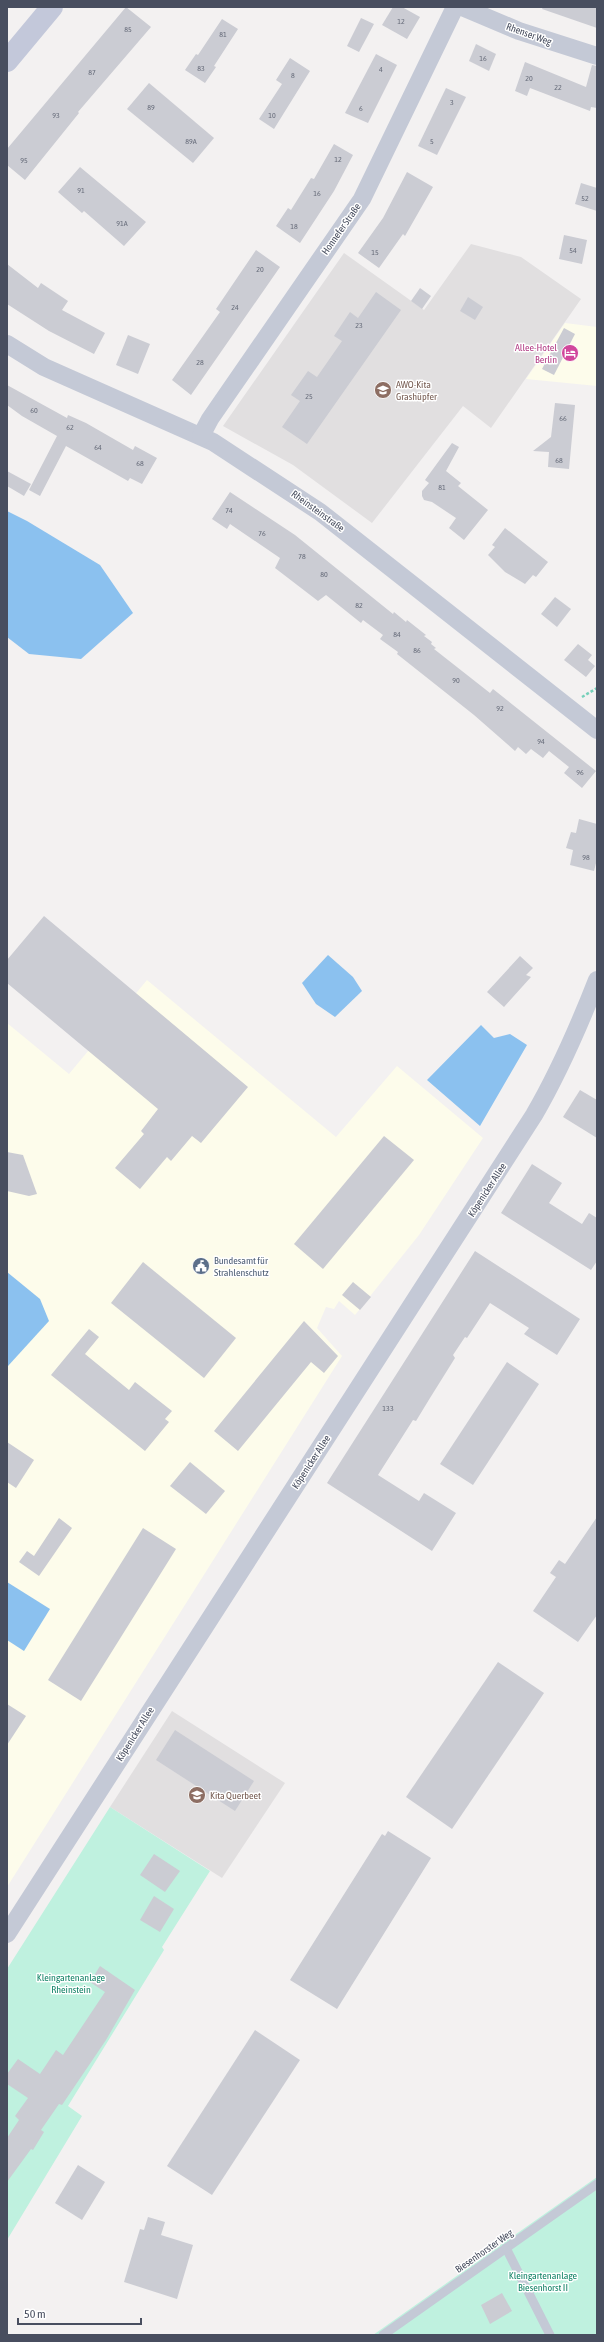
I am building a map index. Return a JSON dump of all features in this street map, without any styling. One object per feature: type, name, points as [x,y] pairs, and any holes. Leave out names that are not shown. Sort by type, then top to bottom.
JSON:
[{"type":"street","points":[[7,61],[52,7]]},
{"type":"street","name":"Honnefer Straße","points":[[201,436],[210,419],[362,199],[455,7]]},
{"type":"street","name":"Rhenser Weg","points":[[462,7],[519,31],[597,56]]},
{"type":"street","name":"Rheinsteinstraße","points":[[7,344],[44,367],[201,436],[255,468],[320,512],[597,730]]},
{"type":"street","name":"Köpenicker Allee","points":[[7,1934],[534,1116],[560,1067],[597,980]]},
{"type":"lane","name":"Biesenhorster Weg","points":[[383,2335],[597,2184]]},
{"type":"lane","points":[[506,2248],[550,2335]]},
{"type":"shaded area","name":"AWO-Kita Grashüpfer","points":[[471,244],[521,257],[581,299],[491,428],[463,406],[372,523],[293,465],[223,426],[344,253],[424,310]]},
{"type":"shaded area","name":"Allee-Hotel Berlin","points":[[565,323],[597,327],[597,386],[526,379]]},
{"type":"shaded area","name":"Bundesamt für Strahlenschutz","points":[[147,980],[336,1137],[397,1066],[483,1138],[419,1235],[355,1315],[339,1301],[334,1309],[326,1307],[317,1328],[342,1356],[7,1887],[7,1023],[69,1074]]},
{"type":"shaded area","name":"Kita Querbeet","points":[[172,1711],[285,1783],[222,1878],[110,1807]]},
{"type":"green space","name":"Kleingartenanlage Rheinstein","points":[[110,1807],[210,1871],[162,1947],[164,1950],[68,2106],[82,2116],[7,2240],[7,1969]]},
{"type":"green space","name":"Kleingartenanlage Biesenhorst II","points":[[597,2177],[597,2335],[373,2335]]},
{"type":"water","points":[[7,511],[27,521],[100,565],[133,613],[81,659],[29,654],[7,637]]},
{"type":"water","points":[[328,955],[353,977],[362,991],[335,1017],[316,1004],[302,983]]},
{"type":"water","points":[[481,1025],[494,1038],[510,1034],[527,1045],[480,1126],[427,1080]]},
{"type":"water","points":[[7,1272],[40,1299],[49,1321],[8,1366]]},
{"type":"water","points":[[7,1582],[50,1609],[24,1651],[7,1640]]},
{"type":"building","points":[[126,7],[151,27],[78,112],[79,113],[25,180],[7,165],[7,149]]},
{"type":"building","points":[[393,7],[402,7],[420,17],[407,39],[382,25]]},
{"type":"building","points":[[543,7],[597,7],[597,28],[542,9]]},
{"type":"building","points":[[361,18],[374,24],[359,52],[347,46]]},
{"type":"building","points":[[222,19],[238,29],[205,83],[185,70],[196,54],[198,55]]},
{"type":"building","points":[[476,44],[496,54],[489,71],[469,61]]},
{"type":"building","points":[[376,54],[397,65],[368,123],[345,113]]},
{"type":"building","points":[[290,58],[310,71],[274,129],[259,119],[282,84],[276,80]]},
{"type":"building","points":[[525,62],[586,87],[592,65],[597,66],[597,108],[591,107],[590,111],[530,88],[527,96],[515,91]]},
{"type":"building","points":[[149,83],[214,138],[193,163],[127,109]]},
{"type":"building","points":[[446,88],[466,97],[437,155],[418,146]]},
{"type":"building","points":[[334,144],[353,155],[334,191],[300,243],[276,226],[288,208],[291,210],[311,178],[314,179]]},
{"type":"building","points":[[80,167],[146,222],[124,246],[84,211],[82,213],[58,192]]},
{"type":"building","points":[[407,172],[433,187],[405,236],[403,234],[379,268],[358,253],[383,218]]},
{"type":"building","points":[[581,183],[597,188],[597,211],[575,204]]},
{"type":"building","points":[[564,235],[587,240],[582,264],[559,259]]},
{"type":"building","points":[[256,250],[280,267],[191,395],[172,380],[220,312],[216,309]]},
{"type":"building","points":[[7,264],[38,288],[41,283],[68,301],[62,310],[105,333],[94,354],[49,331],[7,304]]},
{"type":"building","points":[[420,288],[431,296],[422,309],[411,301]]},
{"type":"building","points":[[376,292],[401,310],[307,444],[282,427],[300,401],[291,395],[308,371],[317,377],[342,341],[334,336],[350,312],[358,318]]},
{"type":"building","points":[[468,297],[483,307],[475,320],[460,311]]},
{"type":"building","points":[[564,328],[575,334],[554,375],[542,369]]},
{"type":"building","points":[[128,335],[150,344],[138,374],[116,365]]},
{"type":"building","points":[[7,385],[67,418],[68,415],[86,423],[133,450],[135,446],[157,458],[142,484],[130,478],[128,481],[66,446],[40,496],[29,490],[57,436],[22,416],[7,405]]},
{"type":"building","points":[[555,403],[575,405],[569,469],[548,467],[549,452],[533,451],[551,437]]},
{"type":"building","points":[[452,443],[459,447],[446,471],[461,483],[458,486],[488,510],[464,540],[449,528],[456,518],[432,502],[424,500],[422,496],[422,491],[429,483],[425,480]]},
{"type":"building","points":[[7,471],[31,484],[24,496],[7,486]]},
{"type":"building","points":[[230,492],[295,535],[393,614],[394,612],[406,622],[407,620],[426,635],[424,636],[432,642],[431,644],[436,648],[434,649],[490,693],[493,689],[596,771],[582,788],[564,773],[569,767],[549,751],[543,758],[531,749],[526,754],[518,747],[515,751],[474,715],[397,654],[398,652],[380,639],[383,635],[363,620],[361,623],[326,595],[318,601],[275,568],[280,558],[230,524],[227,529],[212,519]]},
{"type":"building","points":[[505,528],[548,562],[536,577],[533,575],[525,584],[505,572],[488,555],[495,547],[492,545]]},
{"type":"building","points":[[555,597],[571,609],[557,627],[541,614]]},
{"type":"building","points":[[578,644],[592,655],[588,660],[595,666],[586,677],[564,660]]},
{"type":"building","points":[[579,819],[597,824],[597,859],[594,871],[570,865],[573,850],[566,848],[571,832],[576,833]]},
{"type":"building","points":[[44,916],[248,1087],[201,1143],[192,1136],[171,1161],[167,1157],[140,1189],[115,1168],[144,1134],[141,1131],[158,1109],[7,983],[7,960]]},
{"type":"building","points":[[520,956],[533,968],[526,975],[531,977],[504,1007],[487,992]]},
{"type":"building","points":[[580,1090],[597,1100],[597,1138],[563,1117]]},
{"type":"building","points":[[384,1136],[414,1160],[323,1269],[294,1244]]},
{"type":"building","points":[[7,1152],[23,1155],[37,1194],[29,1196],[7,1191]]},
{"type":"building","points":[[532,1164],[562,1183],[549,1203],[582,1224],[589,1213],[597,1218],[597,1261],[591,1270],[501,1213]]},
{"type":"building","points":[[475,1251],[580,1319],[557,1355],[524,1334],[529,1328],[490,1303],[467,1338],[465,1337],[453,1355],[455,1358],[416,1421],[413,1420],[378,1475],[419,1501],[424,1493],[456,1513],[432,1551],[327,1483]]},
{"type":"building","points":[[143,1262],[236,1338],[204,1378],[111,1303]]},
{"type":"building","points":[[353,1282],[371,1297],[360,1310],[342,1295]]},
{"type":"building","points":[[304,1321],[338,1356],[324,1373],[311,1362],[238,1451],[214,1431]]},
{"type":"building","points":[[89,1329],[99,1337],[85,1354],[129,1390],[135,1382],[172,1411],[165,1419],[169,1422],[145,1451],[51,1375]]},
{"type":"building","points":[[507,1362],[539,1384],[473,1485],[440,1464]]},
{"type":"building","points":[[7,1442],[34,1460],[16,1488],[7,1482]]},
{"type":"building","points":[[190,1462],[225,1491],[206,1514],[170,1486]]},
{"type":"building","points":[[597,1517],[597,1615],[578,1642],[533,1611],[556,1577],[550,1573],[559,1560],[565,1564]]},
{"type":"building","points":[[59,1518],[72,1528],[39,1576],[19,1562],[27,1551],[34,1556]]},
{"type":"building","points":[[143,1528],[176,1549],[81,1701],[48,1680]]},
{"type":"building","points":[[498,1662],[544,1693],[452,1829],[406,1797]]},
{"type":"building","points":[[7,1704],[26,1716],[7,1745]]},
{"type":"building","points":[[175,1730],[254,1781],[235,1811],[156,1760]]},
{"type":"building","points":[[388,1831],[431,1858],[337,2009],[290,1980],[382,1834],[385,1836]]},
{"type":"building","points":[[154,1854],[180,1871],[165,1892],[140,1875]]},
{"type":"building","points":[[154,1896],[174,1909],[160,1932],[140,1920]]},
{"type":"building","points":[[100,1966],[135,1990],[106,2040],[62,2105],[59,2104],[41,2130],[44,2132],[33,2150],[31,2149],[7,2182],[7,2138],[19,2120],[15,2116],[28,2098],[7,2084],[7,2074],[18,2059],[40,2074],[56,2050],[63,2055],[105,1992],[90,1982]]},
{"type":"building","points":[[255,2030],[300,2060],[212,2195],[167,2166]]},
{"type":"building","points":[[78,2165],[105,2182],[82,2220],[55,2203]]},
{"type":"building","points":[[148,2217],[165,2222],[161,2235],[193,2245],[177,2299],[124,2282],[140,2229],[144,2230]]},
{"type":"building","points":[[502,2293],[512,2311],[490,2324],[481,2305]]},
{"type":"place","name":"Allee-Hotel Berlin","points":[[570,353]]},
{"type":"place","name":"AWO-Kita Grashüpfer","points":[[383,390]]},
{"type":"place","name":"Bundesamt für Strahlenschutz","points":[[201,1266]]},
{"type":"place","name":"Kita Querbeet","points":[[197,1795]]}]
